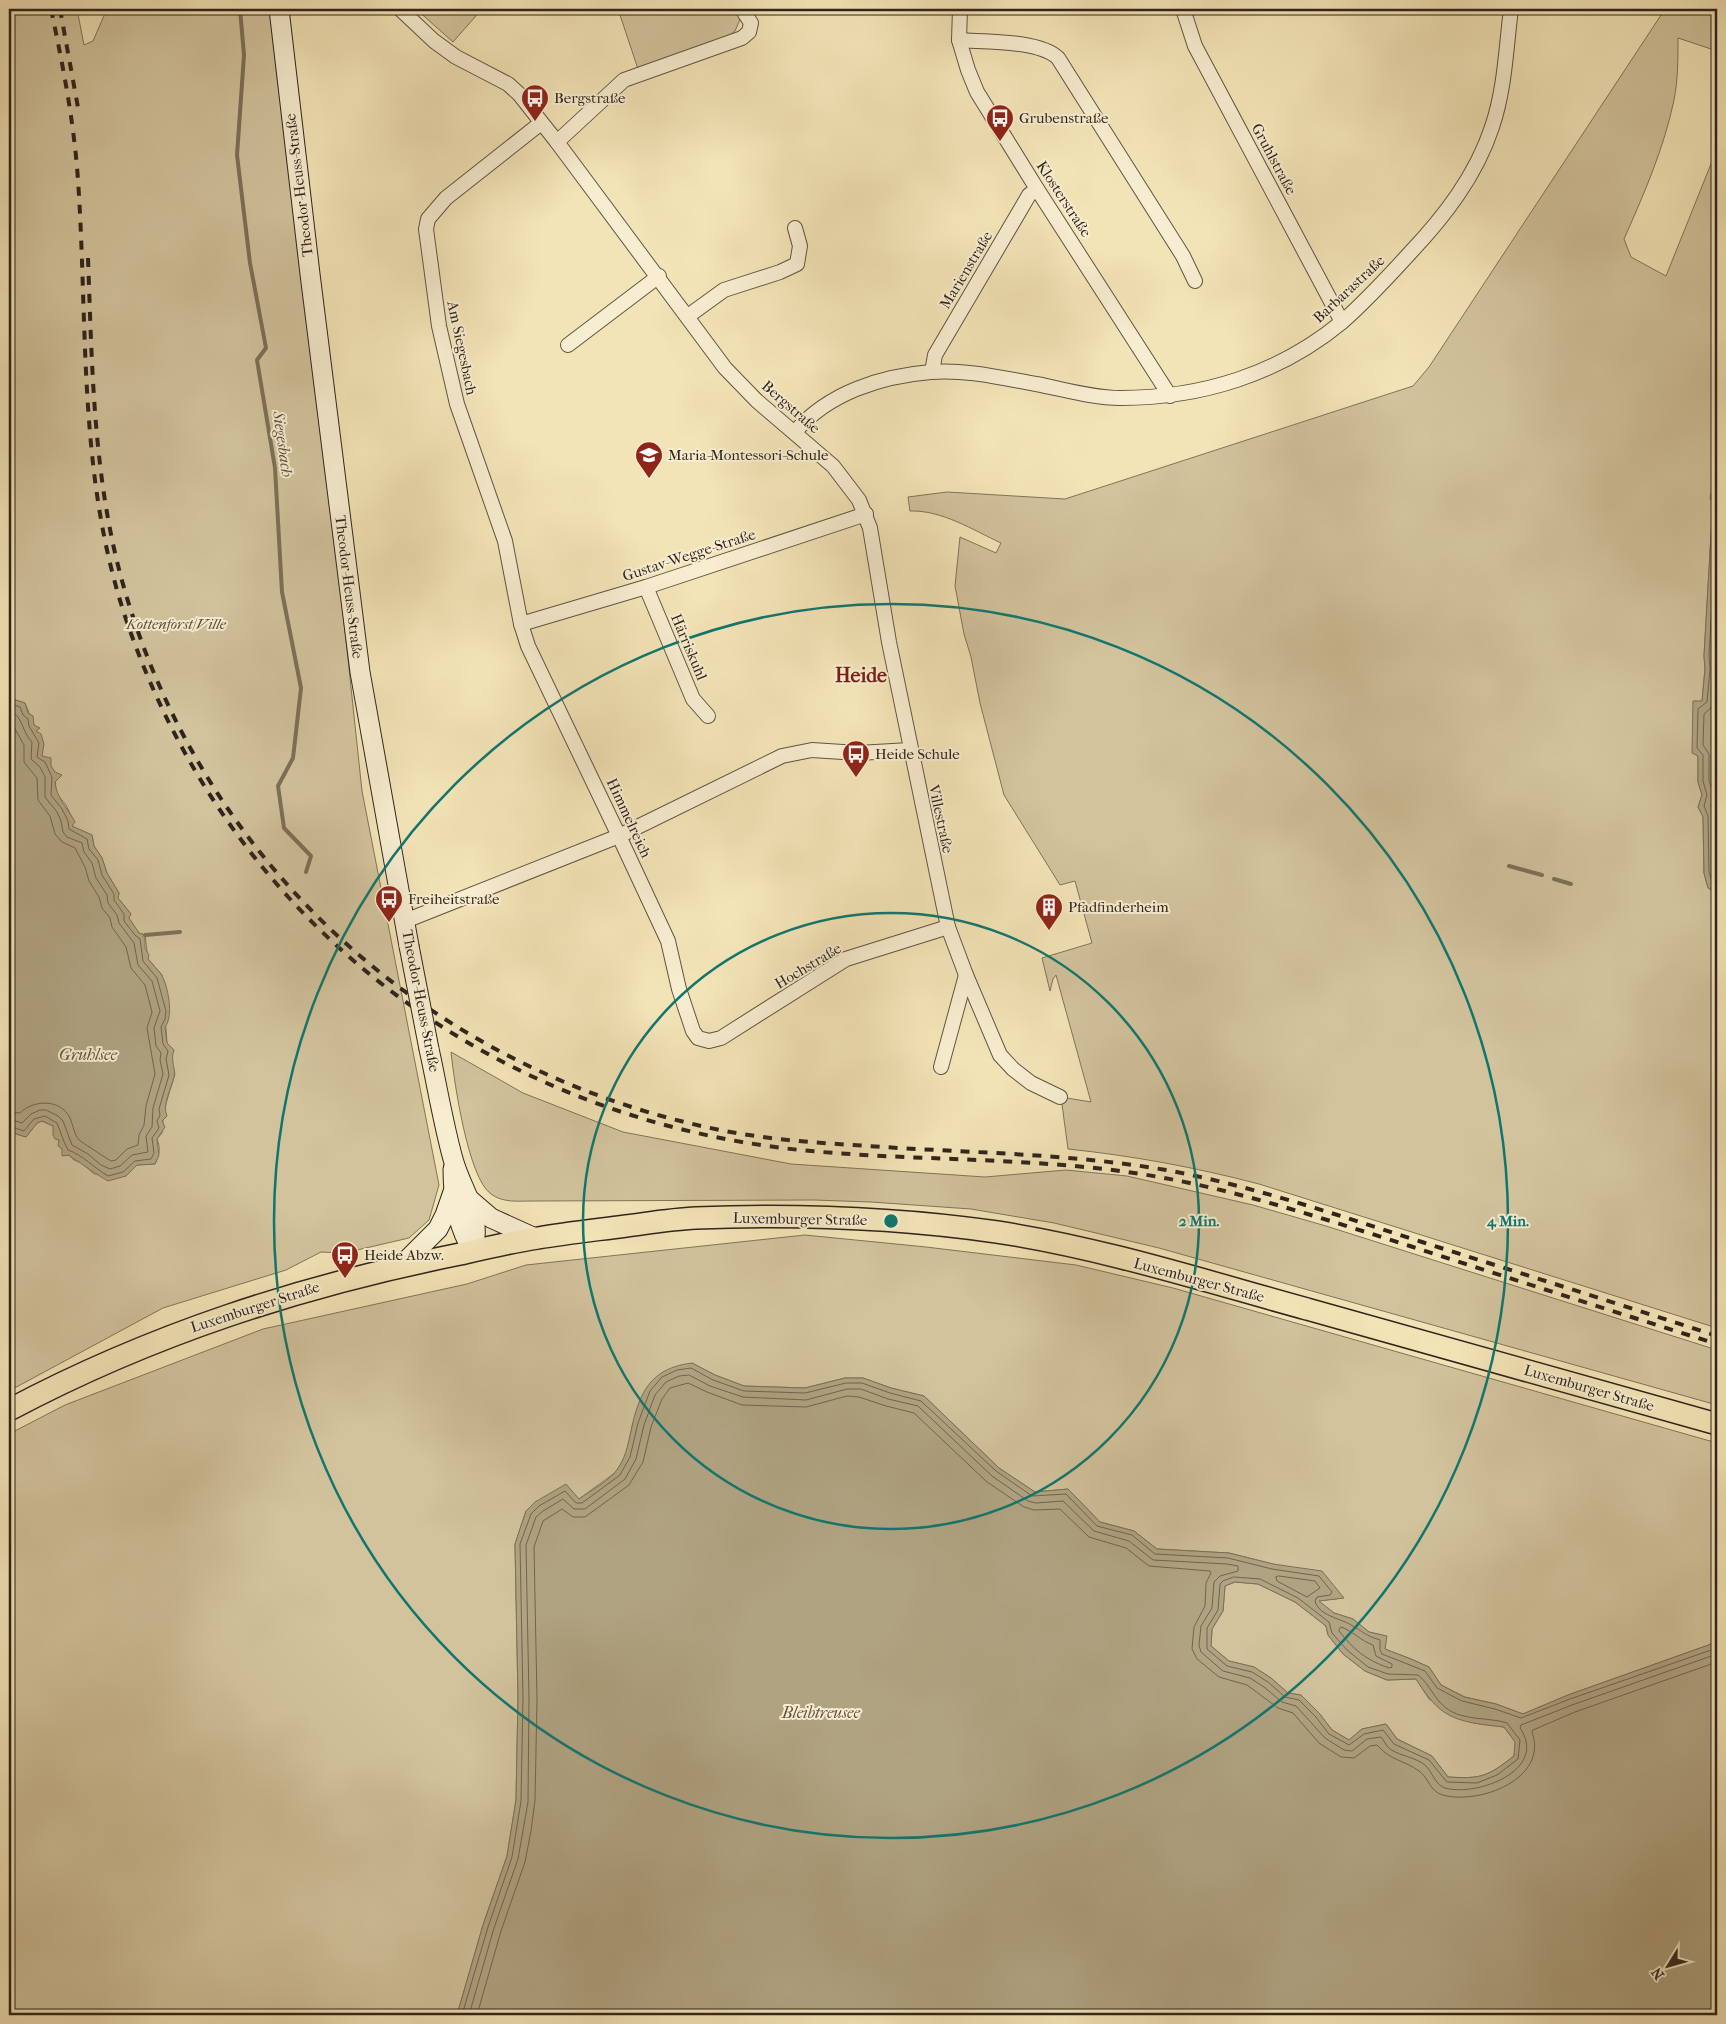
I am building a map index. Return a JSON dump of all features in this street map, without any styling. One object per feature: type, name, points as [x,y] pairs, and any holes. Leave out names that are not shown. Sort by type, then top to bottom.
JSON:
[{"type":"main road","name":"Theodor-Heuss-Straße","points":[[279,9],[360,672],[429,1049],[453,1161],[470,1200],[476,1225],[473,1251]]},
{"type":"main road","name":"Theodor-Heuss-Straße","points":[[453,1161],[453,1191],[461,1227],[473,1251]]},
{"type":"main road","points":[[402,1265],[438,1228],[445,1215],[453,1191]]},
{"type":"main road","points":[[470,1200],[491,1218],[536,1238]]},
{"type":"main road","name":"Luxemburger Straße","points":[[9,1410],[57,1384],[116,1358],[228,1314],[327,1284],[402,1265],[536,1238],[692,1218],[806,1217],[905,1221],[1000,1233],[1080,1249],[1176,1273],[1717,1424]]},
{"type":"street","name":"Bergstraße","points":[[400,9],[434,41],[456,57],[508,84],[519,94],[659,276],[726,368],[757,401],[833,466],[859,500],[866,514]]},
{"type":"street","points":[[557,142],[624,80],[742,38],[749,32],[751,23],[742,9]]},
{"type":"street","name":"Klosterstraße","points":[[960,9],[959,40],[968,70],[978,92],[1037,189],[1170,396]]},
{"type":"street","name":"Gruhlstraße","points":[[1183,9],[1195,46],[1342,322]]},
{"type":"street","name":"Barbarastraße","points":[[795,432],[808,416],[860,387],[932,372],[990,376],[1098,396],[1119,398],[1170,396],[1200,392],[1240,380],[1286,359],[1342,322],[1430,232],[1459,194],[1478,161],[1493,126],[1503,78],[1511,9]]},
{"type":"street","points":[[959,40],[1036,46],[1053,53],[1058,58],[1183,256],[1194,281]]},
{"type":"street","name":"Am Siegesbach","points":[[521,624],[505,541],[455,395],[439,326],[426,229],[428,219],[446,198],[541,123]]},
{"type":"street","name":"Marienstraße","points":[[932,372],[935,355],[1029,195],[1037,189]]},
{"type":"street","points":[[688,316],[724,290],[780,272],[796,264],[800,246],[795,228]]},
{"type":"street","points":[[568,345],[659,276]]},
{"type":"street","name":"Gustav-Wegge-Straße","points":[[521,624],[646,587],[866,514]]},
{"type":"street","name":"Villestraße","points":[[866,514],[910,750],[948,927],[1000,1055],[1013,1069],[1031,1083],[1060,1097]]},
{"type":"street","name":"Härriskuhl","points":[[646,587],[693,699],[708,716]]},
{"type":"street","name":"Himmelreich","points":[[521,624],[528,646],[668,941],[679,989],[694,1031]]},
{"type":"street","points":[[405,922],[619,836],[782,756],[812,750],[858,753],[910,750]]},
{"type":"street","name":"Hochstraße","points":[[694,1031],[698,1038],[709,1041],[721,1038],[846,960],[948,927]]},
{"type":"street","points":[[941,1067],[966,975]]},
{"type":"green space","name":"Kottenforst/Ville","points":[[9,9],[77,9],[84,45],[93,41],[107,9],[279,9],[362,791],[439,1185],[429,1220],[409,1238],[344,1253],[321,1252],[286,1270],[163,1308],[9,1391],[9,1129],[13,1133],[26,1137],[37,1123],[42,1121],[53,1126],[62,1149],[94,1174],[126,1176],[137,1165],[155,1164],[158,1158],[159,1146],[157,1139],[162,1133],[164,1110],[175,1074],[167,1043],[162,975],[148,959],[145,935],[139,933],[128,918],[131,914],[118,898],[119,893],[94,846],[92,835],[71,826],[74,822],[66,805],[56,793],[55,772],[42,756],[34,725],[25,703],[9,698]]},
{"type":"green space","points":[[416,9],[482,9],[453,42]]},
{"type":"green space","points":[[618,9],[733,9],[741,17],[735,31],[727,37],[638,69]]},
{"type":"green space","points":[[1665,9],[1717,9],[1717,51],[1678,38],[1676,85],[1670,118],[1653,171],[1624,239],[1631,257],[1666,276],[1715,154],[1717,143],[1717,487],[1713,500],[1702,702],[1694,701],[1698,782],[1702,795],[1698,807],[1703,816],[1704,873],[1708,888],[1717,893],[1717,1328],[1259,1184],[1164,1163],[1068,1149],[1061,1097],[1091,1102],[1056,975],[1050,991],[1042,958],[1092,943],[1075,881],[1060,885],[1004,795],[980,703],[955,586],[960,537],[996,553],[1001,543],[945,517],[910,511],[908,497],[947,492],[1065,499],[1413,386],[1429,367]]},
{"type":"green space","points":[[451,1052],[523,1093],[623,1132],[791,1164],[985,1177],[1066,1170],[1127,1176],[1253,1205],[1326,1226],[1717,1350],[1717,1405],[1159,1248],[1054,1223],[971,1209],[871,1202],[814,1200],[516,1201],[500,1199],[491,1194],[475,1169],[463,1128]]},
{"type":"green space","points":[[805,1235],[1076,1265],[1173,1288],[1717,1443],[1717,1642],[1568,1695],[1523,1714],[1496,1704],[1465,1697],[1441,1685],[1429,1667],[1385,1649],[1386,1636],[1369,1632],[1353,1619],[1334,1613],[1318,1601],[1343,1598],[1273,1564],[1229,1553],[1157,1549],[1134,1531],[1100,1522],[1068,1489],[1035,1492],[999,1468],[924,1396],[891,1388],[863,1378],[845,1378],[805,1388],[744,1386],[715,1375],[692,1363],[633,1422],[626,1455],[616,1472],[579,1499],[526,1511],[515,1544],[518,1698],[516,1800],[507,1856],[483,1925],[457,2015],[9,2015],[9,1434],[65,1405],[263,1329],[467,1284],[526,1265]]},
{"type":"green space","points":[[1235,1582],[1258,1584],[1295,1602],[1326,1626],[1328,1635],[1343,1654],[1365,1671],[1387,1680],[1416,1679],[1429,1699],[1474,1723],[1504,1727],[1516,1742],[1514,1756],[1483,1775],[1468,1778],[1448,1777],[1432,1756],[1397,1739],[1386,1724],[1362,1729],[1349,1740],[1332,1730],[1319,1713],[1301,1695],[1288,1693],[1271,1678],[1254,1667],[1229,1661],[1211,1646],[1212,1629],[1223,1611],[1225,1586]]},
{"type":"water","points":[[1717,487],[1717,893],[1708,888],[1704,873],[1703,817],[1698,807],[1702,795],[1698,782],[1698,756],[1692,753],[1693,701],[1702,701],[1705,669],[1704,656],[1713,500],[1710,499],[1711,493],[1715,494]]},
{"type":"water","name":"Gruhlsee","points":[[9,698],[25,703],[28,713],[33,716],[34,725],[40,728],[36,731],[41,734],[44,744],[42,756],[51,758],[51,766],[55,772],[62,775],[55,782],[60,798],[75,822],[72,826],[92,835],[94,846],[119,893],[118,898],[131,914],[129,918],[139,933],[145,935],[145,948],[149,955],[148,959],[164,979],[168,993],[170,1008],[168,1022],[165,1027],[167,1043],[174,1050],[174,1077],[166,1102],[167,1116],[162,1121],[165,1127],[157,1139],[159,1155],[155,1164],[137,1165],[126,1176],[108,1181],[69,1155],[62,1156],[62,1149],[58,1146],[59,1140],[55,1139],[53,1135],[53,1126],[42,1121],[37,1123],[26,1137],[13,1133],[9,1129]]},
{"type":"water","name":"Bleibtreusee","points":[[692,1363],[715,1375],[744,1386],[805,1388],[845,1378],[863,1378],[891,1388],[924,1396],[999,1468],[1035,1492],[1068,1489],[1100,1522],[1134,1531],[1157,1549],[1229,1553],[1273,1564],[1322,1571],[1344,1598],[1319,1601],[1334,1613],[1353,1619],[1369,1632],[1387,1636],[1385,1649],[1429,1667],[1441,1685],[1464,1697],[1496,1704],[1523,1714],[1568,1695],[1717,1642],[1717,2015],[457,2015],[483,1925],[507,1856],[516,1800],[518,1698],[515,1544],[526,1511],[535,1502],[566,1484],[579,1499],[613,1475],[624,1457],[634,1417],[643,1394],[656,1377],[666,1370]],"holes":[[[1235,1582],[1258,1584],[1295,1602],[1326,1626],[1328,1635],[1343,1654],[1365,1671],[1387,1680],[1416,1679],[1432,1701],[1450,1716],[1473,1723],[1504,1727],[1515,1742],[1514,1756],[1483,1775],[1468,1778],[1448,1777],[1432,1756],[1397,1739],[1386,1724],[1362,1729],[1349,1740],[1332,1730],[1319,1713],[1301,1695],[1288,1693],[1271,1678],[1254,1667],[1229,1661],[1211,1646],[1212,1629],[1223,1611],[1225,1586]]]},
{"type":"waterway","name":"Siegesbach","points":[[240,9],[244,55],[237,155],[250,263],[266,348],[257,360],[275,468],[282,592],[301,688],[293,758],[278,786],[284,828],[311,856],[306,872]]},
{"type":"waterway","points":[[1509,866],[1542,875]]},
{"type":"waterway","points":[[1554,879],[1571,884]]},
{"type":"waterway","name":"Siegesbach","points":[[145,935],[180,932]]},
{"type":"railway","points":[[51,9],[68,94],[76,158],[87,397],[98,504],[123,610],[168,720],[226,819],[297,907],[380,982],[473,1045],[574,1095],[684,1130],[800,1150],[845,1154],[1025,1162],[1115,1170],[1191,1183],[1317,1217],[1717,1344]]},
{"type":"railway","points":[[60,9],[79,113]]},
{"type":"railway","points":[[88,258],[95,418],[105,498],[121,577],[157,681],[207,777],[269,864],[343,941],[426,1007],[518,1061],[618,1103],[725,1131],[760,1137],[814,1142],[1092,1160],[1166,1170],[1231,1184],[1327,1212],[1717,1336]]},
{"type":"place","name":"Bergstraße","points":[[535,122]]},
{"type":"place","name":"Grubenstraße","points":[[1000,142]]},
{"type":"place","name":"Maria-Montessori-Schule","points":[[649,479]]},
{"type":"place","name":"Heide Schule","points":[[856,778]]},
{"type":"place","name":"Freiheitstraße","points":[[389,923]]},
{"type":"place","name":"Pfadfinderheim","points":[[1049,931]]},
{"type":"place","name":"Heide Abzw.","points":[[345,1279]]},
{"type":"district","name":"Heide","points":[[861,675]]}]
